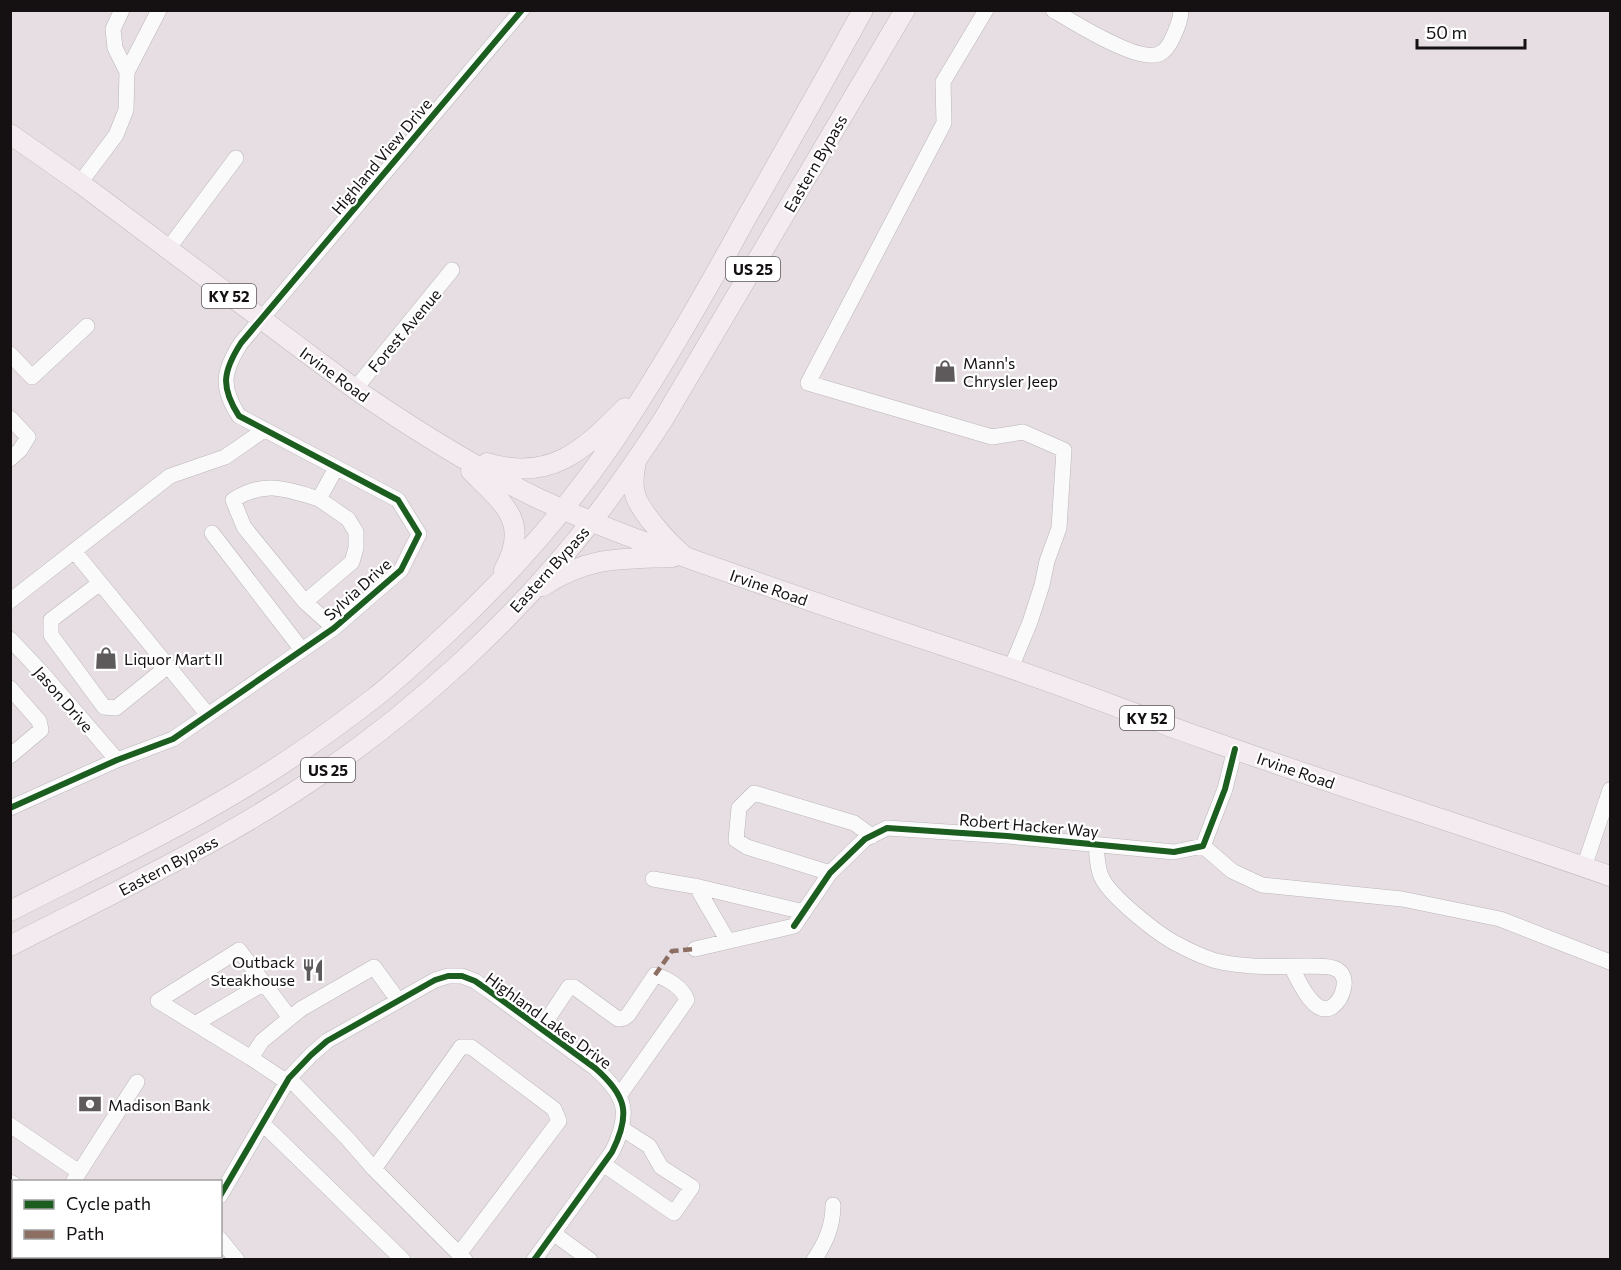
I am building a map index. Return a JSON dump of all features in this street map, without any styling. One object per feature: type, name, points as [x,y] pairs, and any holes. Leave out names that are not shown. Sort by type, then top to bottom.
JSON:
[{"type":"main road","name":"Eastern Bypass","points":[[10,911],[175,827],[236,793],[294,756],[400,676],[492,590],[562,509],[612,443],[656,376],[863,10]]},
{"type":"main road","name":"Eastern Bypass","points":[[10,946],[220,837],[309,783],[363,744],[412,704],[476,647],[521,601],[591,521],[636,461],[663,420],[905,10]]},
{"type":"main road","name":"Irvine Road","points":[[10,134],[80,183],[260,320],[401,421],[492,475],[562,509],[685,557],[1011,668],[1235,749],[1611,876]]},
{"type":"main road","points":[[452,452],[510,469],[545,467],[577,453],[592,441],[656,376]]},
{"type":"main road","points":[[452,452],[505,505],[512,516],[515,530],[514,544],[509,560],[492,590]]},
{"type":"main road","points":[[636,461],[633,474],[634,492],[639,507],[670,544],[685,557]]},
{"type":"main road","points":[[521,601],[567,572],[588,564],[611,559],[685,557]]},
{"type":"street","points":[[122,10],[113,29],[115,48],[127,72]]},
{"type":"street","points":[[80,183],[116,135],[126,110],[127,72],[159,10]]},
{"type":"street","name":"Highland View Drive","points":[[260,320],[522,10]]},
{"type":"street","points":[[986,10],[943,82],[944,123],[808,383],[992,437],[1023,432],[1064,450],[1059,528],[1030,622],[1011,668]]},
{"type":"street","points":[[1056,11],[1103,39],[1143,55],[1158,55],[1169,46],[1181,18],[1180,10]]},
{"type":"street","points":[[168,249],[236,159]]},
{"type":"street","name":"Forest Avenue","points":[[355,389],[452,270]]},
{"type":"street","name":"Sylvia Drive","points":[[10,808],[117,760],[173,739],[334,628],[401,570],[419,534],[398,500],[239,416],[230,401],[226,378],[230,360],[241,342],[260,320]]},
{"type":"street","points":[[10,354],[32,377],[87,326]]},
{"type":"street","points":[[10,418],[28,437],[20,450],[10,459]]},
{"type":"street","points":[[10,601],[170,476],[225,457],[264,430]]},
{"type":"street","points":[[319,499],[336,468]]},
{"type":"street","points":[[305,602],[352,562],[356,548],[356,532],[348,519],[319,499],[287,489],[261,488],[240,495],[233,500],[244,527],[305,602],[334,628]]},
{"type":"street","points":[[212,533],[302,651]]},
{"type":"street","points":[[74,551],[208,715]]},
{"type":"street","points":[[100,583],[51,620],[51,635],[104,707],[116,708],[168,666]]},
{"type":"street","name":"Jason Drive","points":[[10,639],[117,760]]},
{"type":"street","points":[[10,688],[39,721],[41,730],[10,756]]},
{"type":"street","points":[[1235,749],[1225,789],[1203,846],[1232,871],[1263,885],[1402,899],[1500,919],[1611,962]]},
{"type":"street","points":[[1584,867],[1611,790]]},
{"type":"street","points":[[830,873],[747,847],[736,840],[739,808],[754,793],[854,823],[872,836]]},
{"type":"street","name":"Robert Hacker Way","points":[[728,941],[794,926],[830,873],[865,839],[887,828],[1007,836],[1174,852],[1203,846]]},
{"type":"street","points":[[1096,845],[1101,877],[1117,898],[1177,945],[1215,961],[1254,966],[1291,966]]},
{"type":"street","points":[[653,879],[696,886],[804,912]]},
{"type":"street","points":[[695,949],[728,941],[696,886]]},
{"type":"street","points":[[290,1018],[239,950],[158,1001],[288,1080],[347,1138],[374,1169],[462,1257],[560,1121],[554,1110],[471,1047],[461,1047],[374,1169]]},
{"type":"street","points":[[251,1058],[262,1041],[301,1009],[374,967],[398,1000]]},
{"type":"street","points":[[534,1260],[612,1152],[623,1120],[619,1096],[687,1000],[685,993],[662,977],[655,975],[628,1015],[618,1019],[574,987],[569,987],[541,1029]]},
{"type":"street","name":"Highland Lakes Drive","points":[[222,1193],[288,1080],[311,1055],[327,1041],[398,1000],[435,980],[448,976],[462,976],[488,990],[595,1068],[607,1079],[619,1096]]},
{"type":"street","points":[[195,1024],[264,982]]},
{"type":"street","points":[[10,1125],[76,1177],[137,1082]]},
{"type":"street","points":[[263,1124],[403,1260]]},
{"type":"street","points":[[603,1164],[674,1213],[692,1187],[662,1167],[649,1146],[621,1128]]},
{"type":"street","points":[[814,1260],[830,1232],[833,1205]]},
{"type":"street","points":[[553,1233],[583,1258]]},
{"type":"street","points":[[222,1241],[237,1260]]},
{"type":"marked path","points":[[655,975],[672,951],[695,949]]},
{"type":"cycle path","points":[[10,808],[117,760],[173,739],[334,628],[401,570],[419,534],[398,500],[239,416],[229,396],[227,371],[241,343],[522,10]]},
{"type":"cycle path","points":[[794,926],[830,873],[865,839],[887,828],[1007,836],[1174,852],[1203,846],[1225,789],[1235,749]]},
{"type":"cycle path","points":[[222,1193],[289,1078],[311,1055],[327,1041],[435,980],[448,976],[462,976],[475,981],[595,1068],[614,1088],[623,1106],[622,1127],[612,1152],[534,1260]]},
{"type":"place","name":"Mann's Chrysler Jeep","points":[[945,371]]},
{"type":"place","name":"Liquor Mart II","points":[[106,658]]},
{"type":"place","name":"Outback Steakhouse","points":[[313,970]]},
{"type":"place","name":"Madison Bank","points":[[90,1104]]}]
